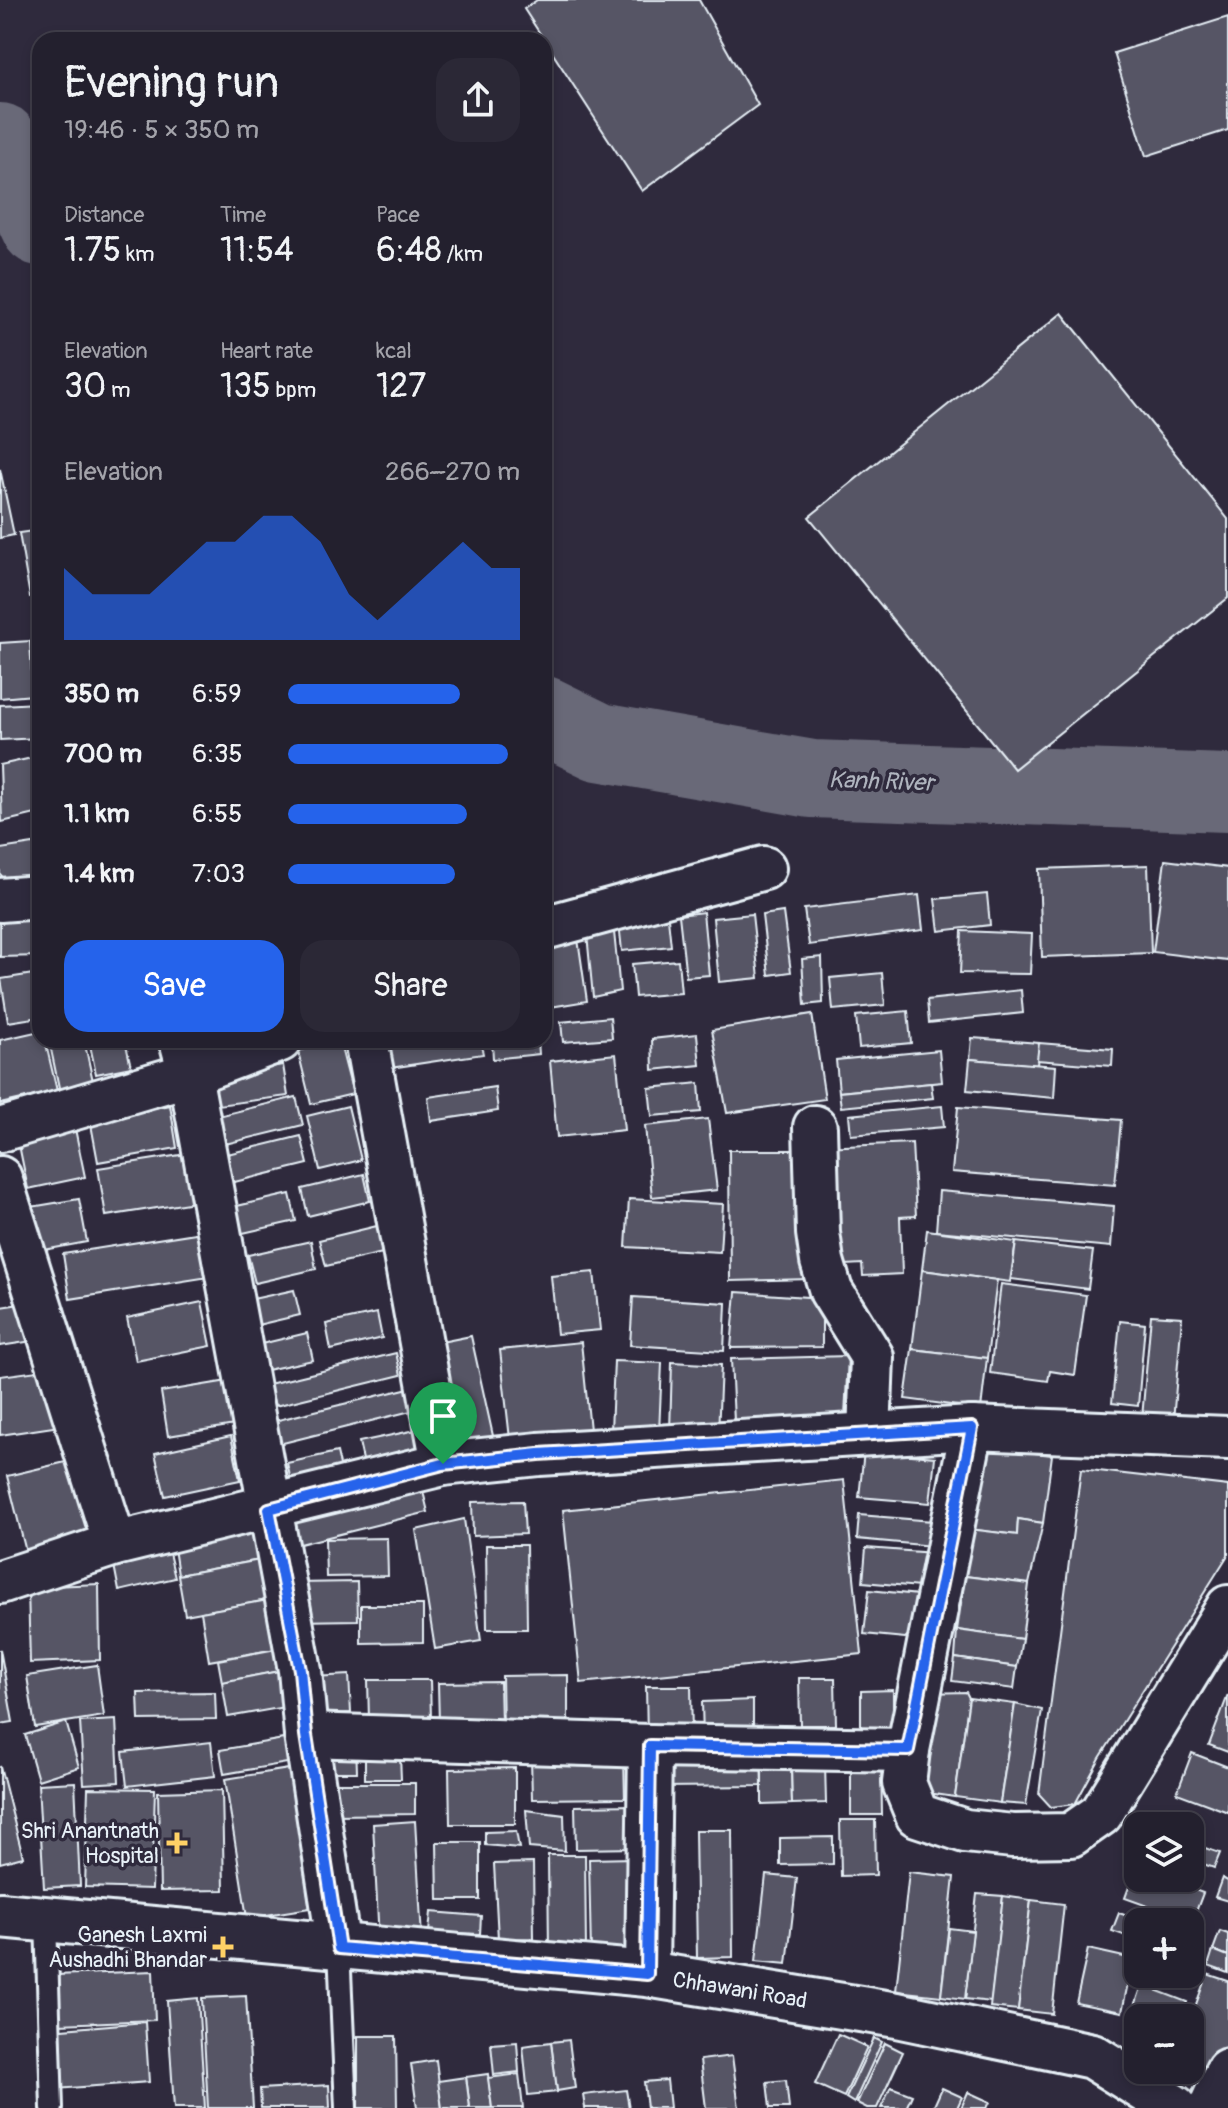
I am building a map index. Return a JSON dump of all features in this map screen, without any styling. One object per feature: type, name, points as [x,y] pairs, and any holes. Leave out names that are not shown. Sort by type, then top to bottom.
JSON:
[{"type":"street","points":[[552,926],[764,868]]},
{"type":"street","points":[[0,900],[32,898]]},
{"type":"street","points":[[0,1130],[186,1057],[236,1048]]},
{"type":"street","points":[[367,1048],[443,1464]]},
{"type":"street","points":[[186,1057],[300,1670],[306,1735],[339,1948]]},
{"type":"street","points":[[815,1127],[818,1233],[822,1261],[831,1291],[872,1357],[869,1434]]},
{"type":"street","points":[[0,1178],[115,1544]]},
{"type":"street","points":[[972,1428],[908,1750],[904,1783],[917,1815],[965,1831],[1013,1836],[1071,1835],[1101,1814],[1228,1607]]},
{"type":"street","points":[[0,1582],[115,1544],[269,1509],[443,1464],[539,1454],[972,1428],[1228,1438]]},
{"type":"street","points":[[306,1735],[650,1746],[908,1750]]},
{"type":"street","points":[[647,1974],[650,1746]]},
{"type":"street","name":"Chhawani Road","points":[[0,1915],[647,1974],[897,2015],[1092,2056],[1175,2108]]},
{"type":"street","points":[[1211,2108],[1228,2071]]},
{"type":"lane","points":[[46,1921],[52,2108]]},
{"type":"lane","points":[[339,1948],[346,2108]]},
{"type":"building","points":[[537,0],[699,0],[758,105],[642,191],[552,52],[552,32],[539,32],[524,9]]},
{"type":"building","points":[[1228,17],[1228,130],[1146,156],[1114,53]]},
{"type":"building","points":[[1062,313],[1228,519],[1228,598],[1014,769],[809,517]]},
{"type":"building","points":[[0,469],[14,535],[0,538]]},
{"type":"building","points":[[32,531],[32,597],[30,597],[19,533]]},
{"type":"building","points":[[30,641],[32,695],[0,698],[0,643]]},
{"type":"building","points":[[32,703],[32,738],[0,740],[0,705]]},
{"type":"building","points":[[32,758],[32,815],[2,822],[0,765]]},
{"type":"building","points":[[32,844],[32,883],[6,881],[0,874],[0,849]]},
{"type":"building","points":[[1165,860],[1228,868],[1228,961],[1153,952]]},
{"type":"building","points":[[1148,865],[1151,953],[1042,957],[1039,869]]},
{"type":"building","points":[[987,894],[990,925],[939,931],[935,899]]},
{"type":"building","points":[[919,895],[923,930],[809,945],[804,909]]},
{"type":"building","points":[[32,910],[32,956],[0,957],[0,911]]},
{"type":"building","points":[[703,912],[709,975],[686,977],[679,915]]},
{"type":"building","points":[[783,912],[791,972],[769,975],[762,915]]},
{"type":"building","points":[[752,914],[759,978],[719,982],[713,918]]},
{"type":"building","points":[[668,918],[671,946],[622,951],[619,923]]},
{"type":"building","points":[[962,931],[1032,934],[1030,974],[960,973]]},
{"type":"building","points":[[614,932],[620,991],[593,997],[587,934]]},
{"type":"building","points":[[578,939],[587,1001],[552,1007],[552,942]]},
{"type":"building","points":[[822,957],[823,1003],[805,1005],[802,959]]},
{"type":"building","points":[[678,960],[681,993],[635,997],[632,964]]},
{"type":"building","points":[[882,973],[885,1005],[833,1010],[830,978]]},
{"type":"building","points":[[32,974],[32,1018],[8,1022],[1,979]]},
{"type":"building","points":[[1021,990],[1023,1013],[929,1023],[927,1000]]},
{"type":"building","points":[[908,1011],[911,1043],[859,1048],[856,1016]]},
{"type":"building","points":[[812,1014],[825,1099],[727,1113],[712,1030]]},
{"type":"building","points":[[610,1017],[612,1038],[563,1042],[561,1022]]},
{"type":"building","points":[[32,1033],[32,1048],[47,1048],[57,1091],[0,1104],[0,1040]]},
{"type":"building","points":[[697,1034],[700,1065],[653,1070],[652,1039]]},
{"type":"building","points":[[972,1038],[1039,1043],[1037,1065],[970,1059]]},
{"type":"building","points":[[1039,1043],[1113,1049],[1112,1066],[1037,1060]]},
{"type":"building","points":[[51,1048],[86,1048],[96,1095],[62,1102]]},
{"type":"building","points":[[91,1048],[127,1048],[131,1067],[96,1074]]},
{"type":"building","points":[[341,1048],[353,1094],[311,1104],[298,1051]]},
{"type":"building","points":[[386,1048],[482,1048],[483,1054],[390,1068]]},
{"type":"building","points":[[492,1048],[539,1048],[539,1054],[493,1059]]},
{"type":"building","points":[[939,1050],[942,1082],[839,1092],[836,1060]]},
{"type":"building","points":[[616,1054],[624,1130],[557,1137],[550,1061]]},
{"type":"building","points":[[970,1059],[1056,1066],[1054,1098],[967,1090]]},
{"type":"building","points":[[283,1065],[288,1096],[210,1106],[206,1076]]},
{"type":"building","points":[[699,1083],[701,1112],[652,1116],[649,1088]]},
{"type":"building","points":[[931,1083],[933,1098],[841,1107],[839,1092]]},
{"type":"building","points":[[495,1087],[498,1111],[431,1121],[428,1097]]},
{"type":"building","points":[[296,1097],[303,1125],[213,1147],[206,1119]]},
{"type":"building","points":[[170,1105],[177,1148],[98,1162],[90,1119]]},
{"type":"building","points":[[348,1106],[361,1160],[320,1170],[307,1116]]},
{"type":"building","points":[[942,1106],[944,1127],[851,1135],[849,1115]]},
{"type":"building","points":[[958,1107],[1121,1120],[1115,1185],[952,1172]]},
{"type":"building","points":[[73,1119],[85,1177],[28,1189],[16,1130]]},
{"type":"building","points":[[708,1119],[717,1190],[652,1197],[645,1126]]},
{"type":"building","points":[[301,1136],[308,1164],[218,1186],[211,1158]]},
{"type":"building","points":[[912,1143],[916,1216],[900,1217],[902,1274],[863,1276],[862,1264],[828,1266],[823,1147]]},
{"type":"building","points":[[729,1150],[812,1150],[810,1279],[730,1281]]},
{"type":"building","points":[[193,1153],[201,1201],[106,1216],[98,1168]]},
{"type":"building","points":[[364,1174],[370,1201],[308,1216],[302,1189]]},
{"type":"building","points":[[939,1191],[1114,1206],[1111,1247],[936,1231]]},
{"type":"building","points":[[290,1194],[296,1221],[234,1235],[228,1208]]},
{"type":"building","points":[[79,1199],[87,1242],[28,1253],[19,1209]]},
{"type":"building","points":[[629,1199],[723,1204],[720,1252],[626,1247]]},
{"type":"building","points":[[381,1225],[387,1252],[326,1266],[319,1240]]},
{"type":"building","points":[[927,1230],[1016,1242],[1010,1282],[922,1270]]},
{"type":"building","points":[[208,1231],[215,1276],[70,1299],[63,1254]]},
{"type":"building","points":[[311,1241],[316,1269],[255,1283],[248,1255]]},
{"type":"building","points":[[1016,1242],[1093,1251],[1088,1289],[1011,1279]]},
{"type":"building","points":[[922,1270],[997,1280],[987,1358],[912,1349]]},
{"type":"building","points":[[594,1272],[600,1330],[557,1334],[551,1276]]},
{"type":"building","points":[[1001,1284],[1086,1295],[1075,1375],[1050,1371],[1048,1381],[990,1373]]},
{"type":"building","points":[[294,1290],[300,1315],[249,1327],[244,1301]]},
{"type":"building","points":[[736,1292],[822,1298],[822,1347],[731,1348]]},
{"type":"building","points":[[633,1297],[726,1303],[724,1351],[630,1345]]},
{"type":"building","points":[[202,1302],[211,1346],[136,1361],[127,1318]]},
{"type":"building","points":[[27,1303],[33,1341],[0,1346],[0,1307]]},
{"type":"building","points":[[377,1313],[382,1338],[331,1350],[326,1324]]},
{"type":"building","points":[[1151,1315],[1182,1317],[1173,1421],[1142,1418]]},
{"type":"building","points":[[1120,1321],[1145,1324],[1138,1406],[1112,1403]]},
{"type":"building","points":[[307,1333],[313,1360],[262,1371],[257,1345]]},
{"type":"building","points":[[471,1336],[495,1445],[455,1453],[431,1344]]},
{"type":"building","points":[[581,1342],[590,1430],[510,1439],[500,1350]]},
{"type":"building","points":[[912,1349],[987,1358],[981,1409],[905,1399]]},
{"type":"building","points":[[396,1353],[401,1375],[275,1406],[269,1384]]},
{"type":"building","points":[[848,1356],[845,1417],[734,1421],[731,1359]]},
{"type":"building","points":[[614,1361],[662,1363],[659,1433],[611,1431]]},
{"type":"building","points":[[672,1362],[721,1365],[718,1434],[670,1432]]},
{"type":"building","points":[[52,1369],[60,1426],[0,1435],[0,1376]]},
{"type":"building","points":[[240,1379],[247,1423],[168,1436],[161,1392]]},
{"type":"building","points":[[409,1388],[415,1410],[275,1445],[270,1422]]},
{"type":"building","points":[[416,1430],[421,1456],[365,1469],[359,1442]]},
{"type":"building","points":[[231,1436],[240,1480],[165,1496],[155,1453]]},
{"type":"building","points":[[979,1447],[1052,1455],[1043,1523],[1018,1519],[1017,1535],[969,1529]]},
{"type":"building","points":[[864,1451],[935,1457],[930,1503],[859,1497]]},
{"type":"building","points":[[337,1452],[343,1478],[293,1490],[287,1463]]},
{"type":"building","points":[[74,1460],[96,1547],[29,1564],[7,1476]]},
{"type":"building","points":[[1081,1469],[1228,1486],[1228,1555],[1100,1758],[1075,1804],[1051,1807],[1039,1794]]},
{"type":"building","points":[[844,1480],[862,1654],[581,1683],[563,1510]]},
{"type":"building","points":[[421,1483],[428,1512],[292,1546],[285,1517]]},
{"type":"building","points":[[523,1501],[525,1534],[473,1536],[472,1502]]},
{"type":"building","points":[[859,1515],[945,1522],[943,1547],[857,1539]]},
{"type":"building","points":[[464,1519],[481,1641],[435,1649],[416,1530]]},
{"type":"building","points":[[1018,1519],[1043,1523],[1029,1584],[965,1576],[969,1529],[1017,1535]]},
{"type":"building","points":[[256,1533],[260,1560],[178,1575],[174,1548]]},
{"type":"building","points":[[387,1538],[388,1576],[326,1577],[325,1539]]},
{"type":"building","points":[[486,1545],[526,1545],[527,1629],[487,1629]]},
{"type":"building","points":[[866,1548],[934,1553],[931,1588],[863,1582]]},
{"type":"building","points":[[169,1553],[175,1578],[119,1591],[114,1565]]},
{"type":"building","points":[[260,1560],[268,1600],[185,1615],[178,1575]]},
{"type":"building","points":[[965,1576],[1029,1584],[1022,1639],[957,1630]]},
{"type":"building","points":[[357,1582],[358,1620],[296,1621],[295,1583]]},
{"type":"building","points":[[99,1584],[100,1660],[30,1663],[28,1587]]},
{"type":"building","points":[[869,1590],[918,1595],[914,1630],[905,1638],[864,1634]]},
{"type":"building","points":[[268,1600],[276,1649],[209,1661],[201,1612]]},
{"type":"building","points":[[361,1605],[423,1605],[423,1642],[361,1643]]},
{"type":"building","points":[[957,1630],[1022,1639],[1017,1667],[955,1658]]},
{"type":"building","points":[[0,1649],[13,1722],[0,1724]]},
{"type":"building","points":[[276,1649],[280,1671],[222,1682],[218,1660]]},
{"type":"building","points":[[955,1658],[1017,1667],[1014,1689],[952,1681]]},
{"type":"building","points":[[97,1665],[104,1716],[35,1727],[27,1676]]},
{"type":"building","points":[[279,1671],[285,1707],[228,1717],[222,1682]]},
{"type":"building","points":[[349,1675],[351,1713],[315,1715],[313,1677]]},
{"type":"building","points":[[568,1675],[568,1731],[503,1731],[502,1676]]},
{"type":"building","points":[[799,1678],[835,1678],[836,1725],[800,1725]]},
{"type":"building","points":[[368,1680],[430,1680],[431,1719],[369,1720]]},
{"type":"building","points":[[500,1682],[501,1722],[439,1723],[438,1683]]},
{"type":"building","points":[[646,1686],[691,1686],[692,1736],[647,1738]]},
{"type":"building","points":[[893,1690],[893,1742],[861,1742],[861,1691]]},
{"type":"building","points":[[215,1692],[216,1719],[139,1720],[138,1693]]},
{"type":"building","points":[[966,1692],[969,1698],[955,1797],[914,1791],[927,1693]]},
{"type":"building","points":[[1228,1695],[1228,1752],[1209,1745]]},
{"type":"building","points":[[969,1698],[1015,1704],[1000,1803],[955,1797]]},
{"type":"building","points":[[753,1700],[753,1736],[703,1737],[702,1702]]},
{"type":"building","points":[[1015,1704],[1042,1710],[1026,1805],[1000,1803]]},
{"type":"building","points":[[116,1720],[119,1782],[84,1784],[80,1722]]},
{"type":"building","points":[[66,1722],[79,1767],[38,1780],[25,1735]]},
{"type":"building","points":[[289,1738],[293,1762],[224,1774],[220,1750]]},
{"type":"building","points":[[211,1742],[215,1776],[127,1786],[123,1752]]},
{"type":"building","points":[[315,1743],[356,1743],[357,1772],[316,1772]]},
{"type":"building","points":[[1192,1753],[1228,1767],[1228,1812],[1177,1793]]},
{"type":"building","points":[[624,1755],[625,1798],[532,1799],[531,1757]]},
{"type":"building","points":[[400,1756],[401,1779],[365,1779],[365,1757]]},
{"type":"building","points":[[761,1756],[762,1786],[661,1787],[662,1758]]},
{"type":"building","points":[[881,1756],[882,1815],[851,1815],[851,1757]]},
{"type":"building","points":[[762,1763],[791,1763],[792,1804],[762,1805]]},
{"type":"building","points":[[825,1763],[826,1803],[792,1804],[791,1764]]},
{"type":"building","points":[[0,1766],[23,1857],[0,1863]]},
{"type":"building","points":[[515,1768],[515,1824],[450,1824],[449,1769]]},
{"type":"building","points":[[289,1769],[310,1908],[247,1918],[225,1779]]},
{"type":"building","points":[[75,1782],[80,1886],[44,1888],[38,1784]]},
{"type":"building","points":[[335,1783],[415,1783],[415,1814],[335,1815]]},
{"type":"building","points":[[88,1788],[155,1789],[152,1889],[85,1887]]},
{"type":"building","points":[[222,1790],[224,1890],[160,1891],[158,1792]]},
{"type":"building","points":[[636,1805],[637,1848],[576,1849],[575,1806]]},
{"type":"building","points":[[526,1810],[564,1815],[565,1851],[529,1848]]},
{"type":"building","points":[[840,1820],[875,1820],[876,1875],[841,1876]]},
{"type":"building","points":[[415,1821],[422,1938],[379,1941],[373,1824]]},
{"type":"building","points":[[695,1830],[732,1830],[733,1957],[697,1958]]},
{"type":"building","points":[[516,1831],[519,1848],[485,1845],[485,1832]]},
{"type":"building","points":[[833,1837],[833,1864],[780,1865],[780,1838]]},
{"type":"building","points":[[437,1842],[480,1842],[480,1900],[438,1900]]},
{"type":"building","points":[[1204,1848],[1220,1853],[1214,1868],[1204,1864]]},
{"type":"building","points":[[548,1855],[585,1855],[586,1952],[549,1953]]},
{"type":"building","points":[[633,1858],[633,1953],[591,1954],[589,1859]]},
{"type":"building","points":[[533,1863],[534,1938],[498,1939],[494,1864]]},
{"type":"building","points":[[909,1872],[954,1877],[941,1996],[896,1991]]},
{"type":"building","points":[[766,1875],[797,1878],[787,1964],[756,1961]]},
{"type":"building","points":[[1222,1878],[1228,1881],[1228,1901],[1215,1897]]},
{"type":"building","points":[[1127,1892],[1203,1893],[1197,1908],[1153,1908],[1125,1898]]},
{"type":"building","points":[[977,1894],[1003,1896],[991,2002],[965,1999]]},
{"type":"building","points":[[1003,1896],[1031,1900],[1018,2010],[990,2007]]},
{"type":"building","points":[[1031,1900],[1064,1904],[1052,2014],[1018,2010]]},
{"type":"building","points":[[431,1912],[481,1916],[480,1934],[429,1932]]},
{"type":"building","points":[[1119,1913],[1124,1915],[1124,1935],[1112,1931]]},
{"type":"building","points":[[949,1928],[973,1931],[965,1999],[941,1996]]},
{"type":"building","points":[[1220,1931],[1228,1934],[1228,1956],[1213,1950]]},
{"type":"building","points":[[1088,1949],[1124,1957],[1124,1988],[1127,1988],[1122,2012],[1076,2003]]},
{"type":"building","points":[[1213,1950],[1228,1956],[1228,1973],[1208,1966]]},
{"type":"building","points":[[153,1971],[155,2020],[59,2024],[56,1975]]},
{"type":"building","points":[[1207,1974],[1228,1981],[1228,2075],[1204,2066],[1204,2004],[1196,2004]]},
{"type":"building","points":[[1141,1988],[1150,1988],[1187,2002],[1186,2004],[1136,2004]]},
{"type":"building","points":[[246,1996],[253,2108],[208,2108],[202,1998]]},
{"type":"building","points":[[198,1998],[205,2108],[174,2108],[167,2001]]},
{"type":"building","points":[[145,2022],[149,2082],[56,2089],[51,2030]]},
{"type":"building","points":[[838,2034],[867,2047],[844,2097],[815,2084]]},
{"type":"building","points":[[358,2036],[396,2036],[397,2108],[358,2108]]},
{"type":"building","points":[[874,2038],[882,2042],[854,2103],[846,2098]]},
{"type":"building","points":[[569,2040],[575,2088],[557,2091],[551,2042]]},
{"type":"building","points":[[517,2042],[519,2072],[494,2075],[491,2044]]},
{"type":"building","points":[[551,2042],[557,2092],[528,2095],[523,2046]]},
{"type":"building","points":[[885,2043],[903,2052],[877,2108],[867,2108],[857,2103]]},
{"type":"building","points":[[732,2056],[739,2108],[706,2108],[700,2060]]},
{"type":"building","points":[[436,2060],[442,2108],[417,2108],[411,2064]]},
{"type":"building","points":[[488,2074],[492,2108],[470,2108],[466,2077]]},
{"type":"building","points":[[519,2074],[523,2108],[492,2108],[488,2078]]},
{"type":"building","points":[[466,2077],[470,2108],[442,2108],[438,2081]]},
{"type":"building","points":[[667,2080],[670,2108],[647,2108],[644,2082]]},
{"type":"building","points":[[786,2080],[789,2108],[770,2108],[767,2082]]},
{"type":"building","points":[[329,2085],[330,2108],[261,2108],[260,2089]]},
{"type":"building","points":[[891,2087],[912,2095],[906,2108],[881,2108]]},
{"type":"building","points":[[942,2088],[962,2097],[957,2108],[933,2108]]},
{"type":"building","points":[[626,2090],[629,2108],[585,2108],[583,2095]]},
{"type":"building","points":[[968,2092],[990,2102],[987,2108],[961,2108]]},
{"type":"waterway","name":"Kanh River","points":[[0,142],[32,210]]},
{"type":"waterway","name":"Kanh River","points":[[552,719],[599,742],[812,779],[1228,793]]},
{"type":"place","name":"Shri Anantnath Hospital","points":[[177,1843]]},
{"type":"place","name":"Ganesh Laxmi Aushadhi Bhandar","points":[[223,1947]]},
{"type":"route","points":[[972,1428],[908,1750],[650,1746],[647,1974],[339,1948],[306,1735],[300,1670],[269,1509],[443,1464],[539,1454],[972,1428]]}]
